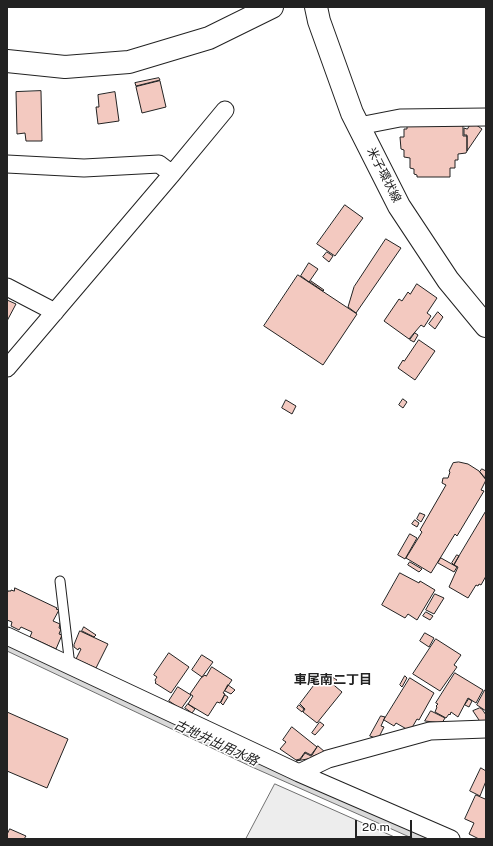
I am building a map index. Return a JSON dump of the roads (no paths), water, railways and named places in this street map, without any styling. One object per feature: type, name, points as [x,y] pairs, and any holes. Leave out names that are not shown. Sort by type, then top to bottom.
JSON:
[{"type":"main road","points":[[7,62],[65,67],[129,62],[209,38],[272,7]]},
{"type":"main road","name":"米子環状線","points":[[316,7],[319,20],[350,106],[399,206],[448,280],[486,326]]},
{"type":"street","points":[[7,368],[225,110]]},
{"type":"street","points":[[359,126],[400,118],[485,116]]},
{"type":"street","points":[[7,164],[84,168],[159,164],[172,174]]},
{"type":"street","points":[[7,287],[54,312]]},
{"type":"street","points":[[7,636],[299,773],[451,839]]},
{"type":"street","points":[[299,773],[328,759],[430,731],[486,729]]},
{"type":"lane","points":[[60,581],[70,666]]},
{"type":"water","name":"古地井出用水路","points":[[7,643],[436,839],[414,839],[252,767],[7,651]]},
{"type":"district","name":"車尾南二丁目","points":[[333,680]]}]
